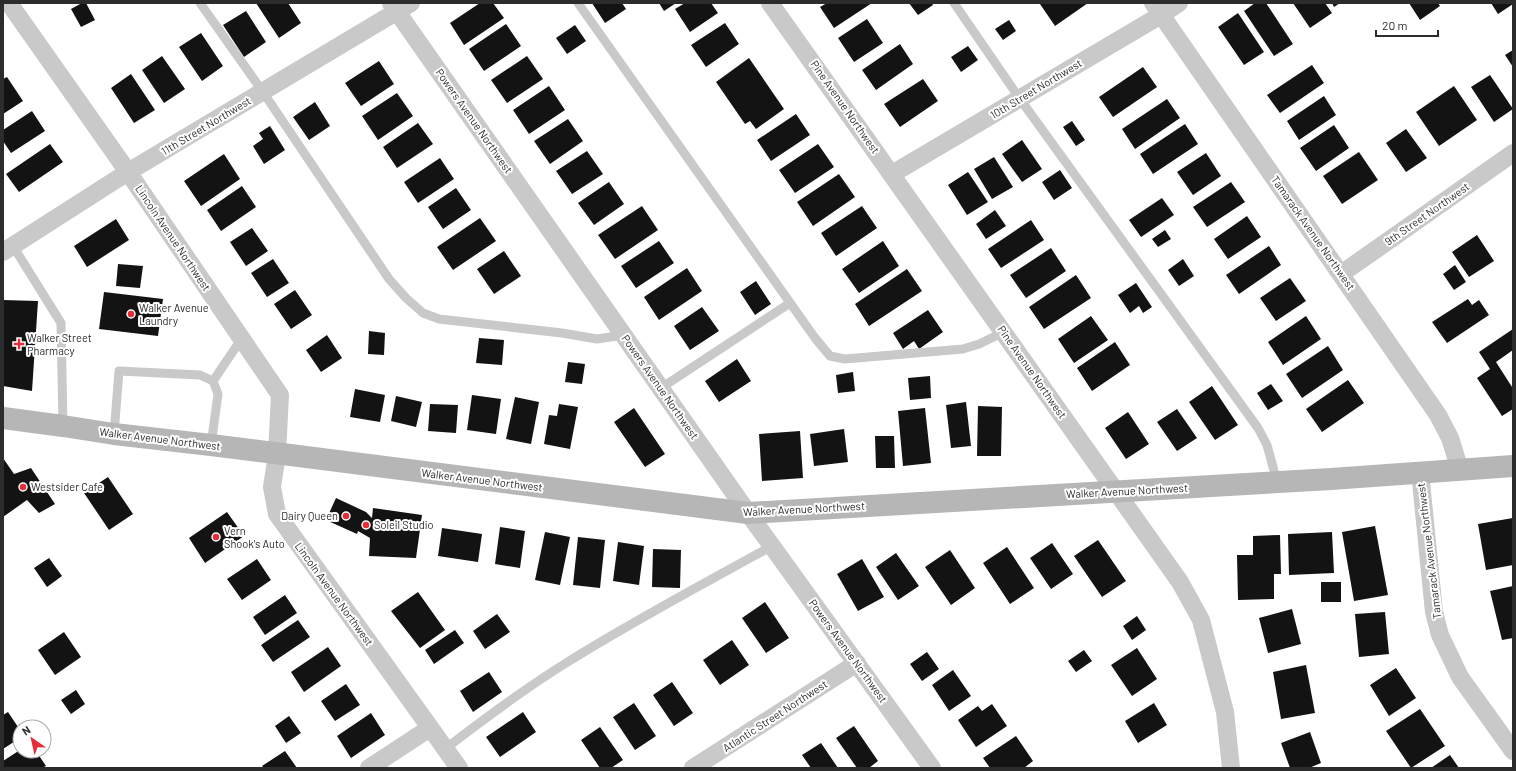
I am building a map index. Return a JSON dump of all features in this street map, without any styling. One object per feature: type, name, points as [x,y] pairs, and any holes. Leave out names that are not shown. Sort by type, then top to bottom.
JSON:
[{"type":"main road","name":"Walker Avenue Northwest","points":[[3,418],[114,434],[748,513],[1277,482],[1513,466]]},
{"type":"street","name":"Lincoln Avenue Northwest","points":[[9,3],[128,172],[280,395],[277,454],[272,487],[277,514],[459,768]]},
{"type":"street","name":"Pine Avenue Northwest","points":[[770,3],[1180,582],[1202,620],[1225,712],[1231,768]]},
{"type":"street","name":"10th Street Northwest","points":[[892,174],[1020,99],[1157,9],[1179,3]]},
{"type":"street","name":"11th Street Northwest","points":[[8,249],[128,172],[263,92],[400,6]]},
{"type":"street","name":"Powers Avenue Northwest","points":[[400,6],[623,335],[748,513],[932,768]]},
{"type":"street","name":"Tamarack Avenue Northwest","points":[[1157,9],[1438,415],[1450,438],[1460,470]]},
{"type":"street","name":"9th Street Northwest","points":[[1341,274],[1513,153]]},
{"type":"street","name":"Tamarack Avenue Northwest","points":[[1420,472],[1434,612],[1440,635],[1460,677],[1513,752]]},
{"type":"street","name":"Atlantic Street Northwest","points":[[693,768],[857,663]]},
{"type":"street","points":[[369,768],[430,728]]},
{"type":"lane","points":[[200,3],[263,92],[389,279],[406,298],[423,313],[439,319],[562,333],[597,339],[623,335]]},
{"type":"lane","points":[[578,3],[790,303],[830,356],[845,359],[963,349],[979,344],[1004,332]]},
{"type":"lane","points":[[954,3],[1020,99],[1258,428],[1267,446],[1277,482]]},
{"type":"lane","points":[[8,249],[61,323],[64,426]]},
{"type":"lane","points":[[661,388],[790,303]]},
{"type":"lane","points":[[213,381],[242,338]]},
{"type":"lane","points":[[114,434],[119,371],[200,375],[213,381],[218,394],[211,445]]},
{"type":"lane","points":[[445,748],[565,664],[642,618],[772,546]]},
{"type":"building","points":[[82,3],[86,3],[95,20],[81,27],[71,9]]},
{"type":"building","points":[[256,3],[288,3],[301,23],[279,38]]},
{"type":"building","points":[[480,3],[493,3],[504,18],[464,45],[450,23]]},
{"type":"building","points":[[592,3],[622,3],[626,9],[605,23]]},
{"type":"building","points":[[659,3],[676,3],[664,11]]},
{"type":"building","points":[[685,3],[711,3],[718,13],[690,32],[675,9]]},
{"type":"building","points":[[827,3],[872,3],[834,28],[820,7]]},
{"type":"building","points":[[909,3],[932,3],[933,5],[918,15]]},
{"type":"building","points":[[1088,3],[1055,26],[1040,4]]},
{"type":"building","points":[[1255,3],[1266,3],[1293,44],[1274,56],[1244,11]]},
{"type":"building","points":[[1293,3],[1325,3],[1332,13],[1310,28]]},
{"type":"building","points":[[1332,3],[1340,3],[1334,7]]},
{"type":"building","points":[[1409,3],[1438,3],[1440,6],[1420,20]]},
{"type":"building","points":[[1491,3],[1513,3],[1513,4],[1498,14]]},
{"type":"building","points":[[246,11],[266,42],[244,57],[223,25]]},
{"type":"building","points":[[1238,13],[1264,52],[1244,65],[1218,27]]},
{"type":"building","points":[[867,19],[883,43],[854,62],[838,38]]},
{"type":"building","points":[[1009,20],[1016,31],[1003,40],[995,29]]},
{"type":"building","points":[[725,23],[739,44],[706,67],[691,45]]},
{"type":"building","points":[[506,24],[521,46],[484,71],[469,49]]},
{"type":"building","points":[[575,25],[586,41],[567,54],[556,38]]},
{"type":"building","points":[[201,33],[223,66],[202,81],[179,47]]},
{"type":"building","points":[[900,44],[913,64],[876,90],[862,70]]},
{"type":"building","points":[[968,46],[978,60],[961,72],[951,57]]},
{"type":"building","points":[[1513,50],[1513,67],[1505,55]]},
{"type":"building","points":[[162,56],[185,89],[164,103],[142,70]]},
{"type":"building","points":[[527,56],[543,79],[507,103],[491,80]]},
{"type":"building","points":[[749,58],[784,109],[756,129],[750,121],[745,124],[716,82]]},
{"type":"building","points":[[379,61],[394,84],[361,106],[345,83]]},
{"type":"building","points":[[1312,65],[1324,83],[1280,113],[1267,95]]},
{"type":"building","points":[[1143,67],[1157,87],[1113,117],[1099,97]]},
{"type":"building","points":[[131,74],[155,110],[134,123],[111,88]]},
{"type":"building","points":[[1490,75],[1513,109],[1494,122],[1471,87]]},
{"type":"building","points":[[7,77],[23,101],[3,114],[3,79]]},
{"type":"building","points":[[923,79],[938,101],[900,127],[884,104]]},
{"type":"building","points":[[549,86],[565,110],[529,134],[513,110]]},
{"type":"building","points":[[1454,86],[1477,120],[1439,146],[1416,112]]},
{"type":"building","points":[[397,93],[413,116],[378,140],[362,116]]},
{"type":"building","points":[[1324,96],[1336,115],[1299,140],[1287,121]]},
{"type":"building","points":[[1167,99],[1180,118],[1135,149],[1122,129]]},
{"type":"building","points":[[315,102],[330,126],[309,140],[293,117]]},
{"type":"building","points":[[32,111],[45,131],[11,153],[3,141],[3,130]]},
{"type":"building","points":[[796,114],[810,135],[771,161],[757,140]]},
{"type":"building","points":[[568,119],[583,141],[550,164],[534,141]]},
{"type":"building","points":[[1072,121],[1085,140],[1076,146],[1063,127]]},
{"type":"building","points":[[418,123],[433,144],[397,168],[383,147]]},
{"type":"building","points":[[1185,124],[1198,144],[1153,174],[1140,154]]},
{"type":"building","points":[[1334,125],[1349,148],[1316,171],[1300,148]]},
{"type":"building","points":[[270,126],[285,150],[264,164],[253,146],[263,139],[259,133]]},
{"type":"building","points":[[1406,129],[1427,158],[1406,172],[1386,143]]},
{"type":"building","points":[[1022,140],[1042,169],[1022,182],[1002,154]]},
{"type":"building","points":[[50,144],[63,162],[19,192],[6,174]]},
{"type":"building","points":[[818,144],[834,167],[795,193],[779,170]]},
{"type":"building","points":[[587,151],[603,174],[572,194],[556,171]]},
{"type":"building","points":[[1359,152],[1378,180],[1342,204],[1323,176]]},
{"type":"building","points":[[1206,153],[1221,176],[1193,195],[1177,172]]},
{"type":"building","points":[[224,154],[240,179],[201,206],[184,181]]},
{"type":"building","points":[[994,157],[1013,187],[992,199],[974,169]]},
{"type":"building","points":[[440,158],[454,179],[418,203],[404,182]]},
{"type":"building","points":[[1060,170],[1072,188],[1054,200],[1042,182]]},
{"type":"building","points":[[968,172],[988,202],[967,215],[948,185]]},
{"type":"building","points":[[839,174],[855,197],[813,226],[797,202]]},
{"type":"building","points":[[609,182],[624,204],[594,225],[578,203]]},
{"type":"building","points":[[1231,182],[1245,202],[1207,227],[1193,207]]},
{"type":"building","points":[[242,186],[256,207],[221,231],[207,210]]},
{"type":"building","points":[[456,188],[471,210],[443,229],[428,207]]},
{"type":"building","points":[[1162,198],[1174,215],[1141,237],[1129,220]]},
{"type":"building","points":[[642,206],[658,230],[615,259],[598,235]]},
{"type":"building","points":[[862,206],[877,228],[836,256],[821,233]]},
{"type":"building","points":[[995,210],[1006,226],[986,239],[976,224]]},
{"type":"building","points":[[1247,216],[1261,237],[1228,259],[1214,239]]},
{"type":"building","points":[[480,218],[496,241],[453,270],[437,247]]},
{"type":"building","points":[[116,219],[129,240],[87,267],[74,246]]},
{"type":"building","points":[[1031,220],[1044,240],[1001,268],[988,249]]},
{"type":"building","points":[[252,228],[268,251],[246,266],[230,242]]},
{"type":"building","points":[[1165,230],[1171,239],[1158,247],[1152,239]]},
{"type":"building","points":[[1477,235],[1494,261],[1469,277],[1452,252]]},
{"type":"building","points":[[659,241],[674,263],[636,288],[621,266]]},
{"type":"building","points":[[883,241],[899,266],[859,293],[842,269]]},
{"type":"building","points":[[1269,246],[1281,265],[1239,294],[1226,275]]},
{"type":"building","points":[[1051,248],[1066,271],[1026,298],[1010,275]]},
{"type":"building","points":[[504,251],[521,276],[494,294],[477,269]]},
{"type":"building","points":[[273,259],[289,283],[267,297],[251,273]]},
{"type":"building","points":[[1183,259],[1194,276],[1179,286],[1168,270]]},
{"type":"building","points":[[118,264],[143,266],[140,288],[116,286]]},
{"type":"building","points":[[1455,265],[1466,282],[1454,290],[1443,274]]},
{"type":"building","points":[[687,268],[702,291],[659,320],[644,297]]},
{"type":"building","points":[[907,269],[922,291],[869,326],[855,304]]},
{"type":"building","points":[[1076,275],[1091,298],[1044,329],[1029,307]]},
{"type":"building","points":[[1290,278],[1306,301],[1276,321],[1260,298]]},
{"type":"building","points":[[756,281],[771,304],[755,315],[740,292]]},
{"type":"building","points":[[1136,283],[1152,307],[1143,313],[1139,306],[1130,313],[1118,295]]},
{"type":"building","points":[[295,290],[312,315],[291,329],[274,304]]},
{"type":"building","name":"Walker Avenue Laundry","points":[[104,292],[163,299],[158,336],[99,329]]},
{"type":"building","points":[[1468,299],[1472,305],[1479,300],[1489,315],[1447,343],[1432,322]]},
{"type":"building","name":"Walker Street Pharmacy","points":[[3,300],[38,301],[32,391],[3,386]]},
{"type":"building","points":[[702,307],[719,331],[690,350],[674,326]]},
{"type":"building","points":[[928,310],[943,332],[919,349],[914,341],[903,349],[893,333]]},
{"type":"building","points":[[1091,316],[1108,340],[1074,363],[1058,339]]},
{"type":"building","points":[[1306,316],[1321,339],[1283,365],[1268,342]]},
{"type":"building","points":[[1513,329],[1513,350],[1496,362],[1512,387],[1513,386],[1513,409],[1502,416],[1477,378],[1490,369],[1479,352]]},
{"type":"building","points":[[369,331],[385,333],[384,355],[368,354]]},
{"type":"building","points":[[327,335],[342,358],[321,372],[306,350]]},
{"type":"building","points":[[479,338],[504,340],[502,365],[476,363]]},
{"type":"building","points":[[1115,342],[1130,365],[1092,391],[1077,368]]},
{"type":"building","points":[[1328,346],[1343,370],[1302,398],[1286,374]]},
{"type":"building","points":[[737,359],[751,381],[719,402],[705,381]]},
{"type":"building","points":[[568,362],[585,364],[582,384],[565,382]]},
{"type":"building","points":[[853,372],[855,391],[838,393],[836,375]]},
{"type":"building","points":[[930,376],[931,398],[910,400],[908,378]]},
{"type":"building","points":[[1348,380],[1364,403],[1322,432],[1306,409]]},
{"type":"building","points":[[1271,384],[1283,401],[1268,410],[1257,393]]},
{"type":"building","points":[[1212,386],[1238,425],[1215,440],[1189,402]]},
{"type":"building","points":[[355,389],[385,395],[380,422],[350,417]]},
{"type":"building","points":[[472,395],[501,399],[496,434],[467,430]]},
{"type":"building","points":[[396,396],[422,402],[416,427],[391,421]]},
{"type":"building","points":[[515,397],[539,402],[531,444],[506,439]]},
{"type":"building","points":[[966,402],[971,446],[951,448],[946,405]]},
{"type":"building","points":[[430,404],[458,405],[456,433],[428,431]]},
{"type":"building","points":[[559,404],[578,407],[570,449],[544,444],[549,415],[557,416]]},
{"type":"building","points":[[978,406],[1002,407],[1001,456],[977,456]]},
{"type":"building","points":[[634,408],[665,454],[645,467],[614,422]]},
{"type":"building","points":[[925,408],[931,463],[903,466],[898,411]]},
{"type":"building","points":[[1177,409],[1197,438],[1177,451],[1157,422]]},
{"type":"building","points":[[1128,412],[1149,444],[1126,459],[1105,428]]},
{"type":"building","points":[[844,429],[848,462],[814,466],[810,434]]},
{"type":"building","points":[[800,431],[803,478],[762,481],[759,434]]},
{"type":"building","points":[[875,436],[894,436],[895,468],[876,468]]},
{"type":"building","name":"Westsider Cafe","points":[[3,458],[14,474],[31,468],[55,504],[39,513],[27,500],[3,517]]},
{"type":"building","points":[[108,477],[133,514],[109,530],[84,493]]},
{"type":"building","points":[[336,498],[366,512],[372,518],[373,508],[422,515],[416,558],[369,556],[370,538],[358,531],[357,534],[326,520]]},
{"type":"building","name":"Vern Shook's Auto","points":[[227,512],[244,536],[205,563],[189,538]]},
{"type":"building","points":[[1513,518],[1513,565],[1486,570],[1478,524]]},
{"type":"building","points":[[1375,526],[1388,595],[1354,601],[1342,532]]},
{"type":"building","points":[[500,527],[525,531],[520,568],[495,564]]},
{"type":"building","points":[[442,528],[482,534],[478,562],[438,556]]},
{"type":"building","points":[[545,532],[570,537],[560,585],[535,580]]},
{"type":"building","points":[[1332,532],[1334,573],[1289,575],[1288,534]]},
{"type":"building","points":[[1280,535],[1281,574],[1274,574],[1274,599],[1238,600],[1237,555],[1253,555],[1253,536]]},
{"type":"building","points":[[578,537],[605,540],[600,588],[573,585]]},
{"type":"building","points":[[1098,540],[1126,581],[1102,597],[1074,556]]},
{"type":"building","points":[[618,542],[644,546],[639,585],[613,581]]},
{"type":"building","points":[[1052,543],[1073,574],[1051,589],[1030,558]]},
{"type":"building","points":[[1007,547],[1034,588],[1010,604],[983,563]]},
{"type":"building","points":[[653,549],[681,550],[680,588],[652,587]]},
{"type":"building","points":[[950,550],[975,588],[951,605],[925,567]]},
{"type":"building","points":[[896,553],[919,586],[898,600],[876,567]]},
{"type":"building","points":[[49,558],[62,576],[47,587],[34,568]]},
{"type":"building","points":[[257,559],[271,580],[242,600],[227,579]]},
{"type":"building","points":[[862,559],[884,597],[858,611],[837,574]]},
{"type":"building","points":[[1321,582],[1341,582],[1341,602],[1321,602]]},
{"type":"building","points":[[1513,586],[1513,638],[1502,640],[1490,591]]},
{"type":"building","points":[[418,592],[445,630],[420,648],[391,611]]},
{"type":"building","points":[[285,595],[297,613],[265,635],[253,617]]},
{"type":"building","points":[[765,602],[789,638],[766,653],[742,618]]},
{"type":"building","points":[[1292,609],[1301,644],[1268,653],[1259,618]]},
{"type":"building","points":[[1385,612],[1389,654],[1359,657],[1355,614]]},
{"type":"building","points":[[497,614],[510,632],[485,649],[473,631]]},
{"type":"building","points":[[1137,616],[1146,630],[1132,640],[1123,626]]},
{"type":"building","points":[[298,620],[310,637],[273,662],[261,645]]},
{"type":"building","points":[[455,630],[464,643],[434,664],[425,650]]},
{"type":"building","points":[[64,632],[81,657],[55,675],[38,650]]},
{"type":"building","points":[[732,640],[749,665],[720,685],[703,660]]},
{"type":"building","points":[[328,647],[341,666],[304,692],[291,672]]},
{"type":"building","points":[[1137,648],[1157,679],[1132,696],[1111,665]]},
{"type":"building","points":[[1084,650],[1092,661],[1076,672],[1068,661]]},
{"type":"building","points":[[927,652],[939,669],[922,681],[910,664]]},
{"type":"building","points":[[1306,665],[1315,713],[1281,719],[1273,672]]},
{"type":"building","points":[[1396,668],[1416,698],[1389,716],[1370,685]]},
{"type":"building","points":[[953,670],[971,696],[949,711],[932,685]]},
{"type":"building","points":[[489,672],[502,692],[473,712],[460,691]]},
{"type":"building","points":[[672,682],[693,713],[674,726],[653,695]]},
{"type":"building","points":[[346,684],[360,705],[335,721],[321,701]]},
{"type":"building","points":[[76,690],[85,704],[71,714],[61,700]]},
{"type":"building","points":[[634,703],[656,736],[635,750],[613,717]]},
{"type":"building","points":[[1154,703],[1167,725],[1138,743],[1125,721]]},
{"type":"building","points":[[992,704],[1007,726],[976,747],[958,720],[978,706],[982,711]]},
{"type":"building","points":[[1420,709],[1445,746],[1411,768],[1386,731]]},
{"type":"building","points":[[8,712],[13,719],[12,743],[3,749],[3,715]]},
{"type":"building","points":[[523,712],[536,732],[500,757],[486,737]]},
{"type":"building","points":[[371,713],[385,735],[351,758],[337,736]]},
{"type":"building","points":[[289,716],[301,733],[286,743],[275,726]]},
{"type":"building","points":[[854,726],[878,761],[869,768],[857,768],[836,738]]},
{"type":"building","points":[[600,727],[623,760],[611,768],[600,768],[581,740]]},
{"type":"building","points":[[1310,732],[1321,763],[1309,768],[1290,768],[1281,743]]},
{"type":"building","points":[[1016,736],[1033,761],[1024,768],[990,768],[983,758]]},
{"type":"building","points":[[821,743],[838,768],[811,768],[802,755]]},
{"type":"building","points":[[285,751],[297,768],[264,768],[262,766]]},
{"type":"building","points":[[12,755],[12,759],[41,759],[46,766],[42,768],[3,768],[3,761]]},
{"type":"building","points":[[1450,755],[1459,768],[1431,768]]},
{"type":"place","name":"Walker Avenue Laundry","points":[[131,314]]},
{"type":"place","name":"Walker Street Pharmacy","points":[[19,344]]},
{"type":"place","name":"Westsider Cafe","points":[[23,487]]},
{"type":"place","name":"Dairy Queen","points":[[346,516]]},
{"type":"place","name":"Soleil Studio","points":[[366,525]]},
{"type":"place","name":"Vern Shook's Auto","points":[[216,537]]}]
